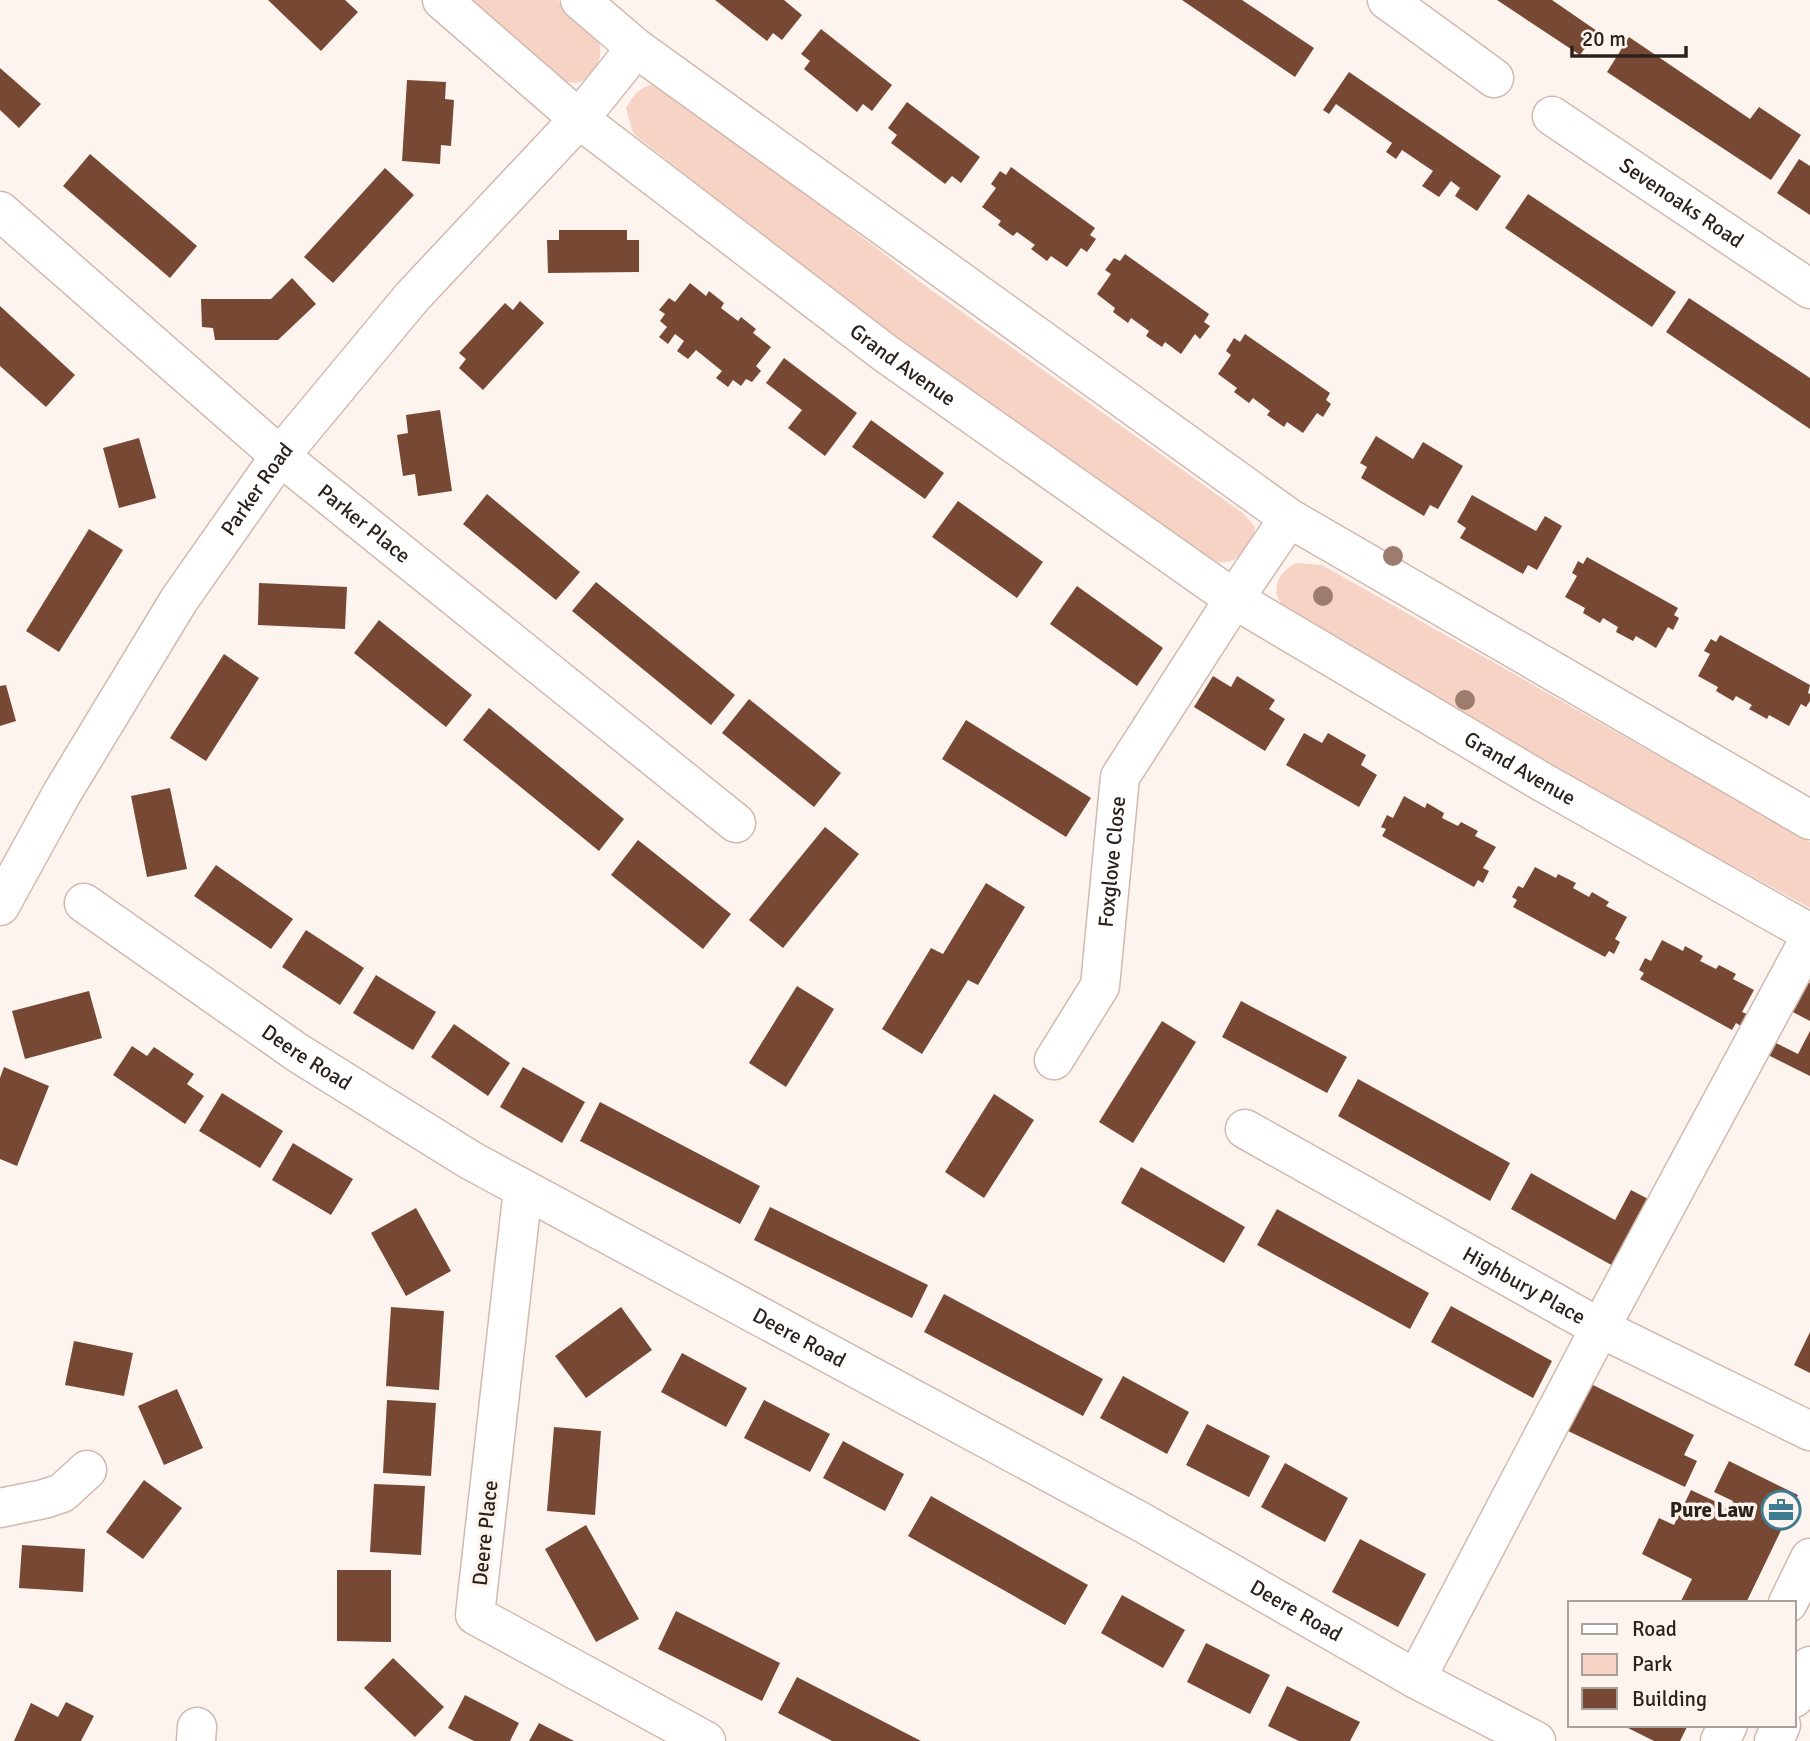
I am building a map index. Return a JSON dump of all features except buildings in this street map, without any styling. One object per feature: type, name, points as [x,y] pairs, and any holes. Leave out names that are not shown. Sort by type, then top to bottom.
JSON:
[{"type":"street","name":"Grand Avenue","points":[[442,0],[579,119],[885,353],[1234,599],[1810,936]]},
{"type":"street","points":[[580,0],[636,48],[1289,518],[1810,820]]},
{"type":"street","points":[[1387,0],[1494,78]]},
{"type":"street","points":[[579,119],[636,48]]},
{"type":"street","name":"Sevenoaks Road","points":[[1552,116],[1810,289]]},
{"type":"street","name":"Parker Road","points":[[0,906],[62,793],[179,600],[280,456],[412,298],[579,119]]},
{"type":"street","name":"Parker Place","points":[[0,211],[280,456],[736,823]]},
{"type":"street","points":[[1234,599],[1289,518]]},
{"type":"street","name":"Foxglove Close","points":[[1054,1060],[1100,986],[1120,777],[1234,599]]},
{"type":"street","name":"Deere Road","points":[[84,903],[298,1053],[470,1160],[1143,1523],[1416,1679],[1536,1741]]},
{"type":"street","points":[[1416,1679],[1810,936]]},
{"type":"street","name":"Highbury Place","points":[[1245,1129],[1600,1328],[1810,1431]]},
{"type":"street","name":"Deere Place","points":[[523,1189],[475,1615],[706,1741]]},
{"type":"street","points":[[0,1508],[62,1493],[87,1470]]},
{"type":"street","points":[[1789,1601],[1810,1558]]},
{"type":"street","points":[[1796,1695],[1810,1666]]},
{"type":"green space","points":[[467,0],[557,0],[583,20],[599,41],[600,56],[595,70],[590,76],[576,83],[559,81]]},
{"type":"green space","points":[[658,83],[919,281],[1244,514],[1255,527],[1244,554],[1232,560],[1217,562],[988,406],[841,298],[633,133],[626,108],[639,91]]},
{"type":"green space","points":[[1297,563],[1322,565],[1810,842],[1810,908],[1572,778],[1291,612],[1283,606],[1276,591],[1282,574]]},
{"type":"place","name":"Pure Law","points":[[1781,1510]]}]
